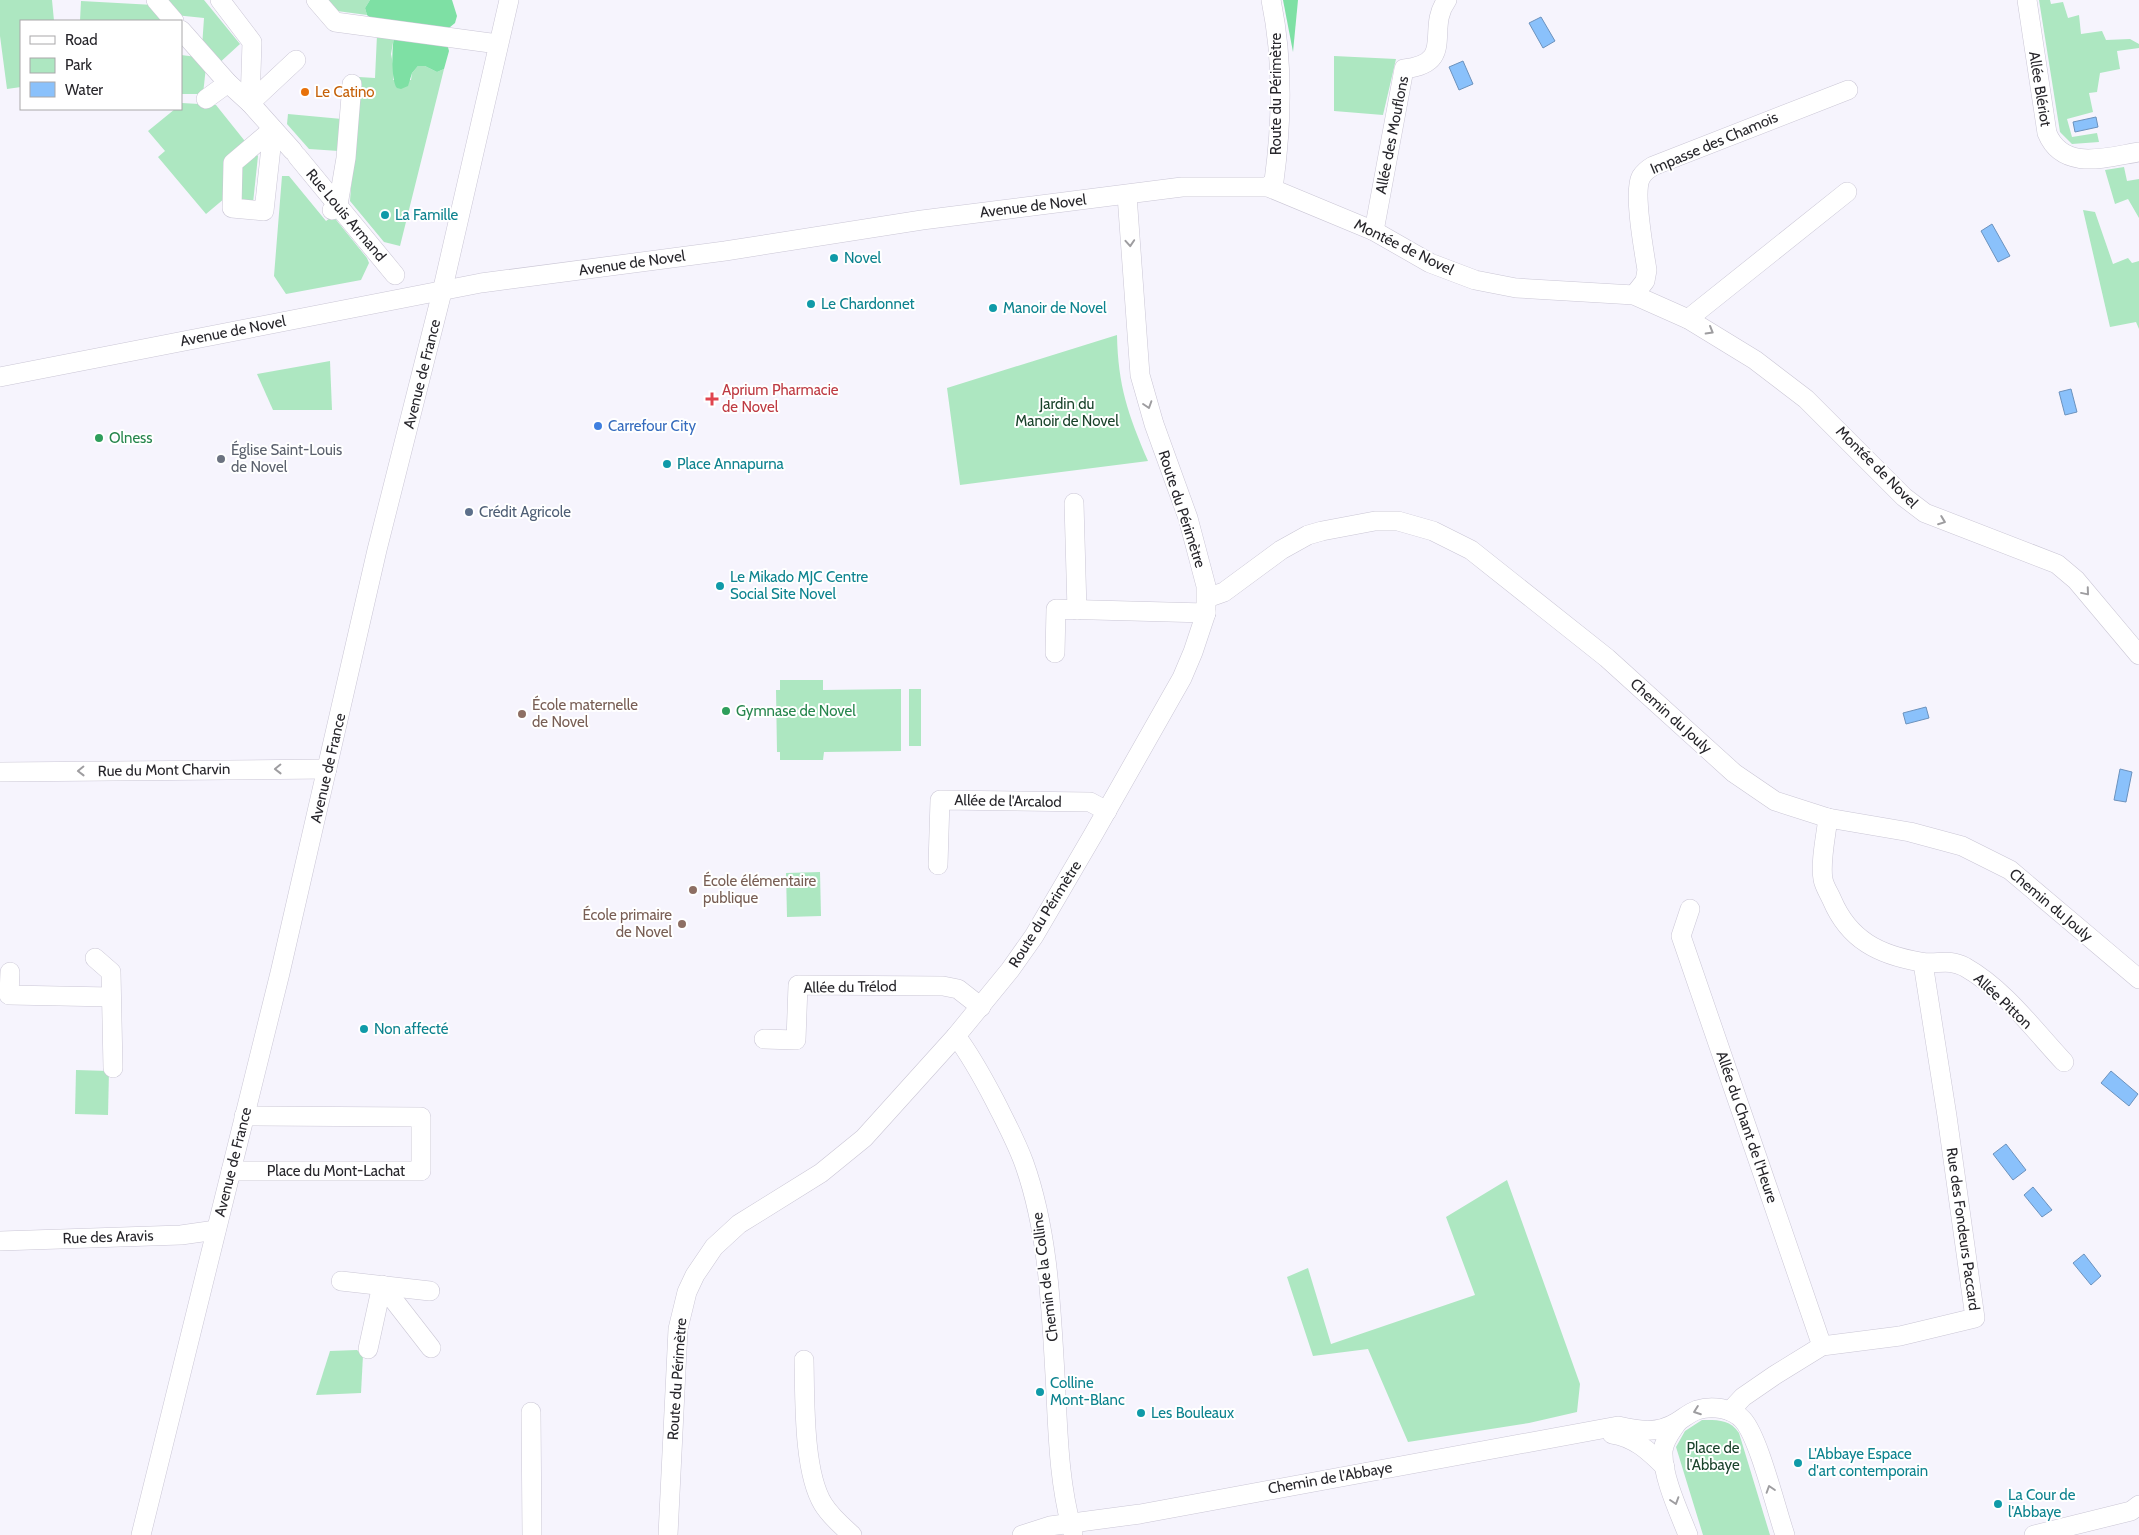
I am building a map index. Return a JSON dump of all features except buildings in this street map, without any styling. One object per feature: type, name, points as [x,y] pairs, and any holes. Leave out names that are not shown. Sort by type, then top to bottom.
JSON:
[{"type":"street","points":[[156,0],[173,20]]},
{"type":"street","points":[[316,0],[335,22],[498,44]]},
{"type":"street","name":"Avenue de France","points":[[142,1535],[244,1116],[377,550],[442,292],[509,0]]},
{"type":"street","name":"Route du Périmètre","points":[[1268,187],[1274,181],[1278,121],[1278,40],[1271,0]]},
{"type":"street","name":"Allée des Mouflons","points":[[1374,231],[1404,69],[1428,63],[1434,55],[1440,16],[1447,0]]},
{"type":"street","name":"Allée Blériot","points":[[2027,0],[2047,133],[2050,142],[2064,155],[2084,160],[2094,165],[2139,152]]},
{"type":"street","points":[[230,5],[252,42],[250,103]]},
{"type":"street","name":"Rue Louis Armand","points":[[182,31],[228,83],[250,103],[295,153],[334,209],[395,275]]},
{"type":"street","points":[[250,103],[296,60]]},
{"type":"street","points":[[206,100],[228,83]]},
{"type":"street","points":[[334,209],[346,158],[352,84]]},
{"type":"street","name":"Impasse des Chamois","points":[[1634,295],[1645,281],[1647,270],[1638,190],[1641,176],[1646,171],[1653,166],[1848,90]]},
{"type":"street","points":[[273,129],[267,215],[232,208],[230,167],[273,129]]},
{"type":"street","name":"Avenue de Novel","points":[[0,377],[481,283],[725,251],[914,221],[1182,187],[1268,187]]},
{"type":"street","name":"Montée de Novel","points":[[1268,187],[1374,231],[1430,264],[1495,285],[1634,295],[1688,319],[1754,360],[1806,398],[1904,497],[1925,513],[2057,564],[2076,580],[2139,655]]},
{"type":"street","points":[[1688,319],[1847,192]]},
{"type":"street","name":"Route du Périmètre","points":[[668,1535],[678,1329],[682,1311],[695,1275],[714,1247],[740,1224],[821,1173],[864,1138],[981,1006],[1034,936],[1182,678],[1206,606],[1193,535],[1154,424],[1140,375],[1127,195]]},
{"type":"street","points":[[1074,503],[1077,610]]},
{"type":"street","name":"Chemin du Jouly","points":[[1206,606],[1281,550],[1322,531],[1375,521],[1398,522],[1433,531],[1471,550],[1607,658],[1734,774],[1775,801],[1828,818],[1910,832],[1962,846],[2010,870],[2139,979]]},
{"type":"street","points":[[1055,653],[1056,609],[1206,606]]},
{"type":"street","name":"Rue du Mont Charvin","points":[[0,772],[327,768]]},
{"type":"street","name":"Allée de l'Arcalod","points":[[938,865],[940,800],[1090,802],[1107,811]]},
{"type":"street","name":"Allée Pitton","points":[[1828,818],[1823,878],[1838,915],[1858,938],[1882,953],[1923,963],[1947,961],[1963,966],[1980,976],[2016,1009],[2064,1062]]},
{"type":"street","name":"Allée du Chant de l'Heure","points":[[1690,908],[1681,936],[1822,1346]]},
{"type":"street","points":[[96,958],[111,972],[113,1068]]},
{"type":"street","name":"Rue des Fondeurs Paccard","points":[[1730,1411],[1743,1398],[1774,1375],[1822,1346],[1900,1336],[1975,1318],[1947,1116],[1923,963]]},
{"type":"street","points":[[10,972],[9,995],[112,998]]},
{"type":"street","name":"Allée du Trélod","points":[[764,1039],[796,1040],[798,985],[943,986],[958,989],[981,1006]]},
{"type":"street","name":"Chemin de la Colline","points":[[956,1036],[981,1075],[1003,1118],[1023,1161],[1035,1198],[1043,1239],[1049,1296],[1062,1483],[1072,1529]]},
{"type":"street","name":"Place du Mont-Lachat","points":[[230,1171],[421,1171],[421,1117],[244,1116]]},
{"type":"street","name":"Rue des Aravis","points":[[0,1241],[181,1234],[216,1230]]},
{"type":"street","points":[[341,1281],[430,1291]]},
{"type":"street","points":[[382,1285],[431,1348]]},
{"type":"street","points":[[368,1349],[382,1285]]},
{"type":"street","points":[[804,1360],[806,1424],[814,1483],[830,1514],[852,1535]]},
{"type":"street","name":"Chemin de l'Abbaye","points":[[1022,1535],[1050,1526],[1072,1529],[1140,1514],[1618,1426],[1654,1431],[1677,1423],[1692,1412],[1709,1407],[1730,1411]]},
{"type":"street","points":[[1730,1411],[1742,1420],[1752,1436],[1785,1535]]},
{"type":"street","points":[[531,1412],[532,1535]]},
{"type":"street","name":"Chemin de l'Abbaye","points":[[1677,1423],[1667,1438],[1663,1450],[1664,1467],[1688,1535]]},
{"type":"street","name":"Chemin de l'Abbaye","points":[[1590,1432],[1622,1436],[1647,1449],[1664,1467]]},
{"type":"street","points":[[2034,1535],[2136,1514]]},
{"type":"green space","points":[[0,0],[52,0],[54,20],[20,20],[20,87],[7,89],[0,36]]},
{"type":"green space","points":[[162,0],[204,0],[240,44],[217,65],[202,47],[204,18],[175,15]]},
{"type":"green space","points":[[328,0],[370,0],[365,8],[367,15],[337,11]]},
{"type":"green space","points":[[370,0],[452,0],[457,16],[455,23],[444,32],[449,51],[444,69],[437,72],[425,66],[418,66],[412,73],[408,86],[401,89],[397,88],[392,56],[394,37],[367,15],[365,8]]},
{"type":"green space","points":[[1283,0],[1298,0],[1293,52]]},
{"type":"green space","points":[[2039,0],[2050,0],[2051,4],[2063,2],[2068,18],[2079,15],[2081,34],[2102,31],[2106,40],[2130,39],[2139,44],[2139,48],[2117,51],[2120,69],[2100,73],[2097,92],[2089,93],[2093,112],[2067,119],[2072,137],[2097,133],[2099,142],[2072,144],[2060,132]]},
{"type":"green space","points":[[81,1],[154,5],[163,20],[80,20]]},
{"type":"green space","points":[[377,35],[394,37],[391,54],[394,69],[393,80],[411,80],[412,73],[418,66],[425,66],[437,72],[444,69],[400,246],[384,242],[350,201],[359,77],[375,78]]},
{"type":"green space","points":[[182,55],[197,57],[206,67],[203,94],[182,94]]},
{"type":"green space","points":[[1334,56],[1396,59],[1383,115],[1334,111]]},
{"type":"green space","points":[[182,103],[216,105],[248,145],[225,198],[206,214],[158,157],[165,151],[148,131],[174,110],[182,110]]},
{"type":"green space","points":[[288,114],[342,119],[339,151],[309,149],[287,124]]},
{"type":"green space","points":[[254,152],[258,156],[253,203],[235,201],[238,165]]},
{"type":"green space","points":[[2124,167],[2127,181],[2139,179],[2139,218],[2128,199],[2115,204],[2105,170]]},
{"type":"green space","points":[[282,176],[289,176],[326,221],[333,216],[367,258],[369,263],[361,280],[286,294],[274,276]]},
{"type":"green space","points":[[2083,210],[2095,212],[2113,264],[2128,258],[2132,263],[2139,261],[2139,329],[2136,322],[2110,327]]},
{"type":"green space","name":"Jardin du Manoir de Novel","points":[[1117,335],[1119,370],[1125,400],[1148,461],[960,485],[947,388]]},
{"type":"green space","points":[[330,361],[332,410],[273,410],[257,374]]},
{"type":"green space","points":[[780,680],[823,680],[823,690],[901,689],[901,751],[824,752],[823,760],[780,760],[780,752],[777,752],[776,690],[780,690]]},
{"type":"green space","points":[[909,689],[921,689],[921,746],[909,746]]},
{"type":"green space","points":[[820,872],[821,916],[787,917],[786,873]]},
{"type":"green space","points":[[76,1070],[109,1071],[108,1115],[75,1114]]},
{"type":"green space","points":[[1507,1180],[1580,1384],[1577,1412],[1529,1423],[1408,1442],[1368,1349],[1313,1356],[1287,1277],[1308,1268],[1331,1344],[1475,1295],[1446,1217]]},
{"type":"green space","points":[[357,1350],[363,1355],[361,1393],[316,1395],[330,1351]]},
{"type":"green space","name":"Place de l'Abbaye","points":[[1702,1420],[1718,1420],[1727,1423],[1732,1425],[1739,1433],[1770,1535],[1703,1535],[1676,1447],[1685,1431]]},
{"type":"water","points":[[1541,17],[1555,41],[1543,48],[1529,23]]},
{"type":"water","points":[[1463,61],[1473,84],[1459,90],[1449,67]]},
{"type":"water","points":[[2096,117],[2098,127],[2075,132],[2073,122]]},
{"type":"water","points":[[1992,224],[2010,256],[1998,262],[1981,231]]},
{"type":"water","points":[[2071,389],[2077,412],[2065,415],[2059,392]]},
{"type":"water","points":[[1926,707],[1929,718],[1906,724],[1903,713]]},
{"type":"water","points":[[2120,769],[2132,772],[2126,802],[2114,800]]},
{"type":"water","points":[[2111,1071],[2138,1094],[2129,1106],[2101,1083]]},
{"type":"water","points":[[2006,1144],[2026,1170],[2013,1180],[1993,1154]]},
{"type":"water","points":[[2033,1187],[2052,1210],[2042,1217],[2024,1195]]},
{"type":"water","points":[[2084,1254],[2101,1276],[2091,1285],[2073,1263]]},
{"type":"place","name":"Le Catino","points":[[305,92]]},
{"type":"place","name":"La Famille","points":[[385,215]]},
{"type":"place","name":"Novel","points":[[834,258]]},
{"type":"place","name":"Le Chardonnet","points":[[811,304]]},
{"type":"place","name":"Manoir de Novel","points":[[993,308]]},
{"type":"place","name":"Aprium Pharmacie de Novel","points":[[712,399]]},
{"type":"place","name":"Carrefour City","points":[[598,426]]},
{"type":"place","name":"Olness","points":[[99,438]]},
{"type":"place","name":"Église Saint-Louis de Novel","points":[[221,459]]},
{"type":"place","name":"Place Annapurna","points":[[667,464]]},
{"type":"place","name":"Crédit Agricole","points":[[469,512]]},
{"type":"place","name":"Le Mikado MJC Centre Social Site Novel","points":[[720,586]]},
{"type":"place","name":"Gymnase de Novel","points":[[726,711]]},
{"type":"place","name":"École maternelle de Novel","points":[[522,714]]},
{"type":"place","name":"École élémentaire publique","points":[[693,890]]},
{"type":"place","name":"École primaire de Novel","points":[[682,924]]},
{"type":"place","name":"Non affecté","points":[[364,1029]]},
{"type":"place","name":"Colline Mont-Blanc","points":[[1040,1392]]},
{"type":"place","name":"Les Bouleaux","points":[[1141,1413]]},
{"type":"place","name":"L'Abbaye Espace d'art contemporain","points":[[1798,1463]]},
{"type":"place","name":"La Cour de l'Abbaye","points":[[1998,1504]]}]
